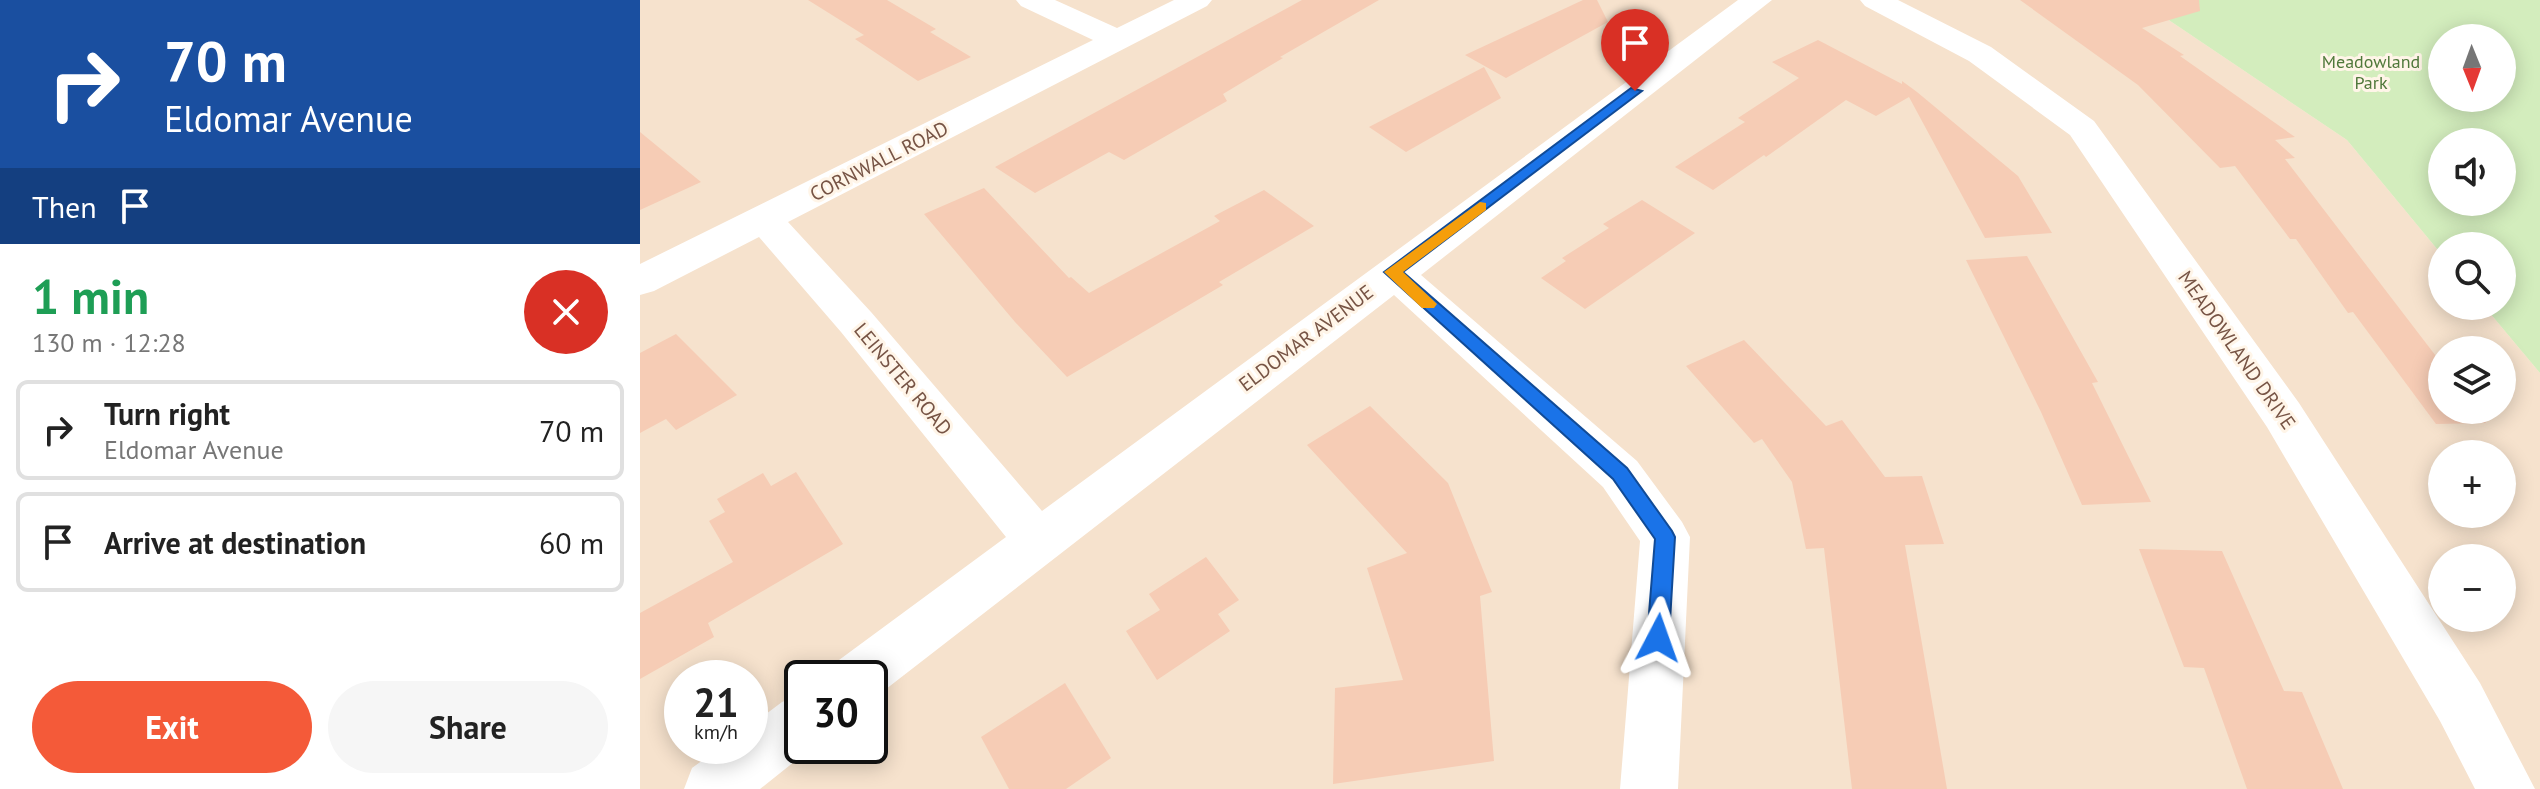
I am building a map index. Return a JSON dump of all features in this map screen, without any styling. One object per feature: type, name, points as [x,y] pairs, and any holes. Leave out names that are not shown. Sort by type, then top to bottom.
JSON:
[{"type":"street","points":[[1031,0],[1118,40]]},
{"type":"street","name":"CORNWALL ROAD","points":[[640,281],[1197,0]]},
{"type":"street","name":"ELDOMAR AVENUE","points":[[882,660],[1757,0]]},
{"type":"street","name":"MEADOWLAND DRIVE","points":[[1875,0],[1980,54],[2082,128],[2283,415],[2460,702],[2506,789]]},
{"type":"street","name":"LEINSTER ROAD","points":[[764,219],[856,322],[1038,541]]},
{"type":"street","points":[[1393,272],[1620,474],[1665,537],[1649,789]]},
{"type":"street","points":[[713,789],[784,735]]},
{"type":"shaded area","points":[[640,0],[2139,0],[2347,140],[2428,238],[2428,320],[2496,320],[2509,336],[2428,336],[2428,424],[2516,424],[2516,344],[2540,373],[2540,789],[640,789]]},
{"type":"green space","name":"Meadowland Park","points":[[2139,0],[2540,0],[2540,373],[2516,344],[2516,336],[2509,336],[2496,320],[2516,320],[2516,232],[2428,232],[2428,238],[2347,140]]},
{"type":"building","points":[[808,0],[887,0],[936,29],[930,32],[971,57],[918,81],[855,39],[864,35]]},
{"type":"building","points":[[1302,0],[1379,0],[1223,94],[1227,101],[1124,160],[1109,152],[1035,193],[995,167]]},
{"type":"building","points":[[1583,0],[1597,0],[1608,22],[1506,78],[1465,55]]},
{"type":"building","points":[[2020,0],[2199,0],[2200,11],[2142,28],[2295,137],[2275,140],[2295,158],[2285,159],[2428,346],[2428,413],[2353,312],[2348,313],[2296,239],[2290,239],[2235,166],[2220,168],[2138,85]]},
{"type":"building","points":[[1818,40],[1902,84],[1902,81],[1917,92],[2018,176],[2052,233],[1985,238],[1909,97],[1876,116],[1846,100],[1713,190],[1675,167],[1745,122],[1738,118],[1799,78],[1772,62]]},
{"type":"building","points":[[1484,67],[1501,98],[1406,152],[1369,127]]},
{"type":"building","points":[[640,132],[701,182],[640,210]]},
{"type":"building","points":[[984,188],[1069,278],[1089,293],[1220,221],[1214,216],[1264,190],[1314,226],[1219,282],[1223,285],[1067,377],[1015,322],[924,214]]},
{"type":"building","points":[[1642,200],[1695,233],[1585,309],[1541,278],[1566,261],[1562,258],[1609,228],[1603,224]]},
{"type":"building","points":[[2027,256],[2098,382],[2092,383],[2151,502],[2082,505],[2041,412],[1966,260]]},
{"type":"building","points":[[676,334],[737,395],[676,430],[666,419],[640,433],[640,353]]},
{"type":"building","points":[[1744,340],[1826,426],[1842,420],[1885,477],[1922,476],[1944,544],[1905,545],[1947,789],[1852,789],[1824,548],[1806,549],[1792,482],[1762,439],[1754,443],[1686,366]]},
{"type":"building","points":[[1370,406],[1448,483],[1492,592],[1480,596],[1494,761],[1333,784],[1335,688],[1403,680],[1367,568],[1407,553],[1307,445]]},
{"type":"building","points":[[796,472],[843,544],[708,623],[714,637],[673,660],[664,660],[664,665],[640,679],[640,613],[733,562],[709,521],[725,512],[717,499],[763,473],[771,486]]},
{"type":"building","points":[[2139,549],[2222,551],[2284,691],[2302,692],[2343,789],[2247,789],[2204,668],[2184,667]]},
{"type":"building","points":[[1206,557],[1239,600],[1218,614],[1230,631],[1157,680],[1126,631],[1160,610],[1149,594]]},
{"type":"building","points":[[1065,683],[1111,758],[1066,789],[1009,789],[981,737]]},
{"type":"slow traffic","points":[[1428,304],[1393,272],[1480,207]]},
{"type":"route","points":[[1635,91],[1393,272],[1620,474],[1665,537],[1658,638]]}]
